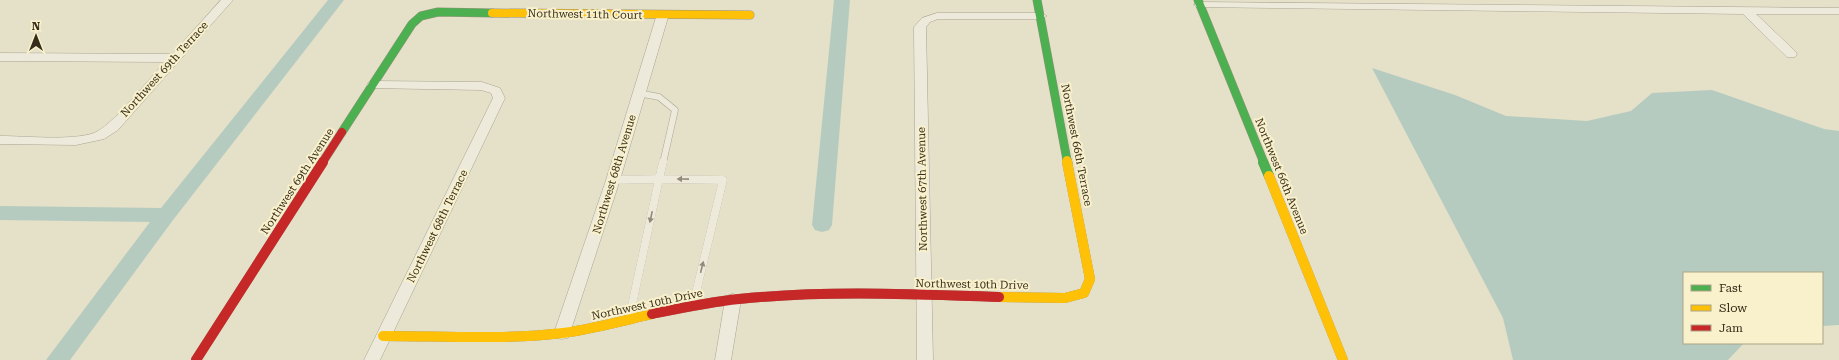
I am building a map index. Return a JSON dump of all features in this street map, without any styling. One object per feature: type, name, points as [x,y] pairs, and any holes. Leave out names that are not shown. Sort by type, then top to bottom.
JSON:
[{"type":"street","name":"Northwest 69th Terrace","points":[[0,140],[76,141],[99,136],[113,126],[227,0]]},
{"type":"street","name":"Northwest 66th Terrace","points":[[1037,0],[1090,279],[1084,293]]},
{"type":"street","points":[[1199,3],[1839,10]]},
{"type":"street","name":"Northwest 66th Avenue","points":[[1199,3],[1343,360]]},
{"type":"street","points":[[1746,10],[1791,54]]},
{"type":"street","name":"Northwest 11th Court","points":[[421,16],[438,12],[750,15]]},
{"type":"street","name":"Northwest 68th Avenue","points":[[562,333],[613,180],[663,14]]},
{"type":"street","name":"Northwest 69th Avenue","points":[[196,360],[412,24],[421,16]]},
{"type":"street","name":"Northwest 67th Avenue","points":[[925,360],[920,27],[926,20],[937,16],[1041,16]]},
{"type":"street","points":[[0,57],[174,58]]},
{"type":"street","name":"Northwest 68th Terrace","points":[[372,360],[499,98],[496,91],[482,86],[373,85]]},
{"type":"street","name":"Northwest 10th Drive","points":[[383,336],[495,336],[562,333],[603,326],[693,305],[772,295],[923,295],[1065,298],[1084,293]]},
{"type":"street","points":[[723,360],[733,300]]},
{"type":"lane","points":[[629,320],[675,110],[668,101],[657,95],[638,93]]},
{"type":"lane","points":[[613,180],[659,178],[723,180],[693,305]]},
{"type":"shaded area","points":[[1372,68],[1455,95],[1506,116],[1587,121],[1631,111],[1652,93],[1712,90],[1824,129],[1839,131],[1839,325],[1823,326],[1823,272],[1683,272],[1683,344],[1743,344],[1728,360],[1513,360],[1503,318]]},
{"type":"waterway","points":[[166,215],[336,0]]},
{"type":"waterway","points":[[822,225],[842,0]]},
{"type":"waterway","points":[[0,213],[166,215]]},
{"type":"waterway","points":[[57,360],[166,215]]},
{"type":"traffic: fast","points":[[1037,0],[1067,160]]},
{"type":"traffic: fast","points":[[1198,0],[1269,176]]},
{"type":"traffic: fast","points":[[342,132],[412,24],[421,16],[438,12],[492,13]]},
{"type":"traffic: slow","points":[[492,13],[750,15]]},
{"type":"traffic: slow","points":[[999,297],[1065,298],[1084,293],[1090,279],[1067,160]]},
{"type":"traffic: slow","points":[[1269,176],[1343,360]]},
{"type":"traffic: slow","points":[[383,336],[495,336],[562,333],[603,326],[652,314]]},
{"type":"traffic: jam","points":[[196,360],[342,132]]},
{"type":"traffic: jam","points":[[652,314],[695,305],[738,299],[781,296],[825,294],[912,294],[999,297]]}]
